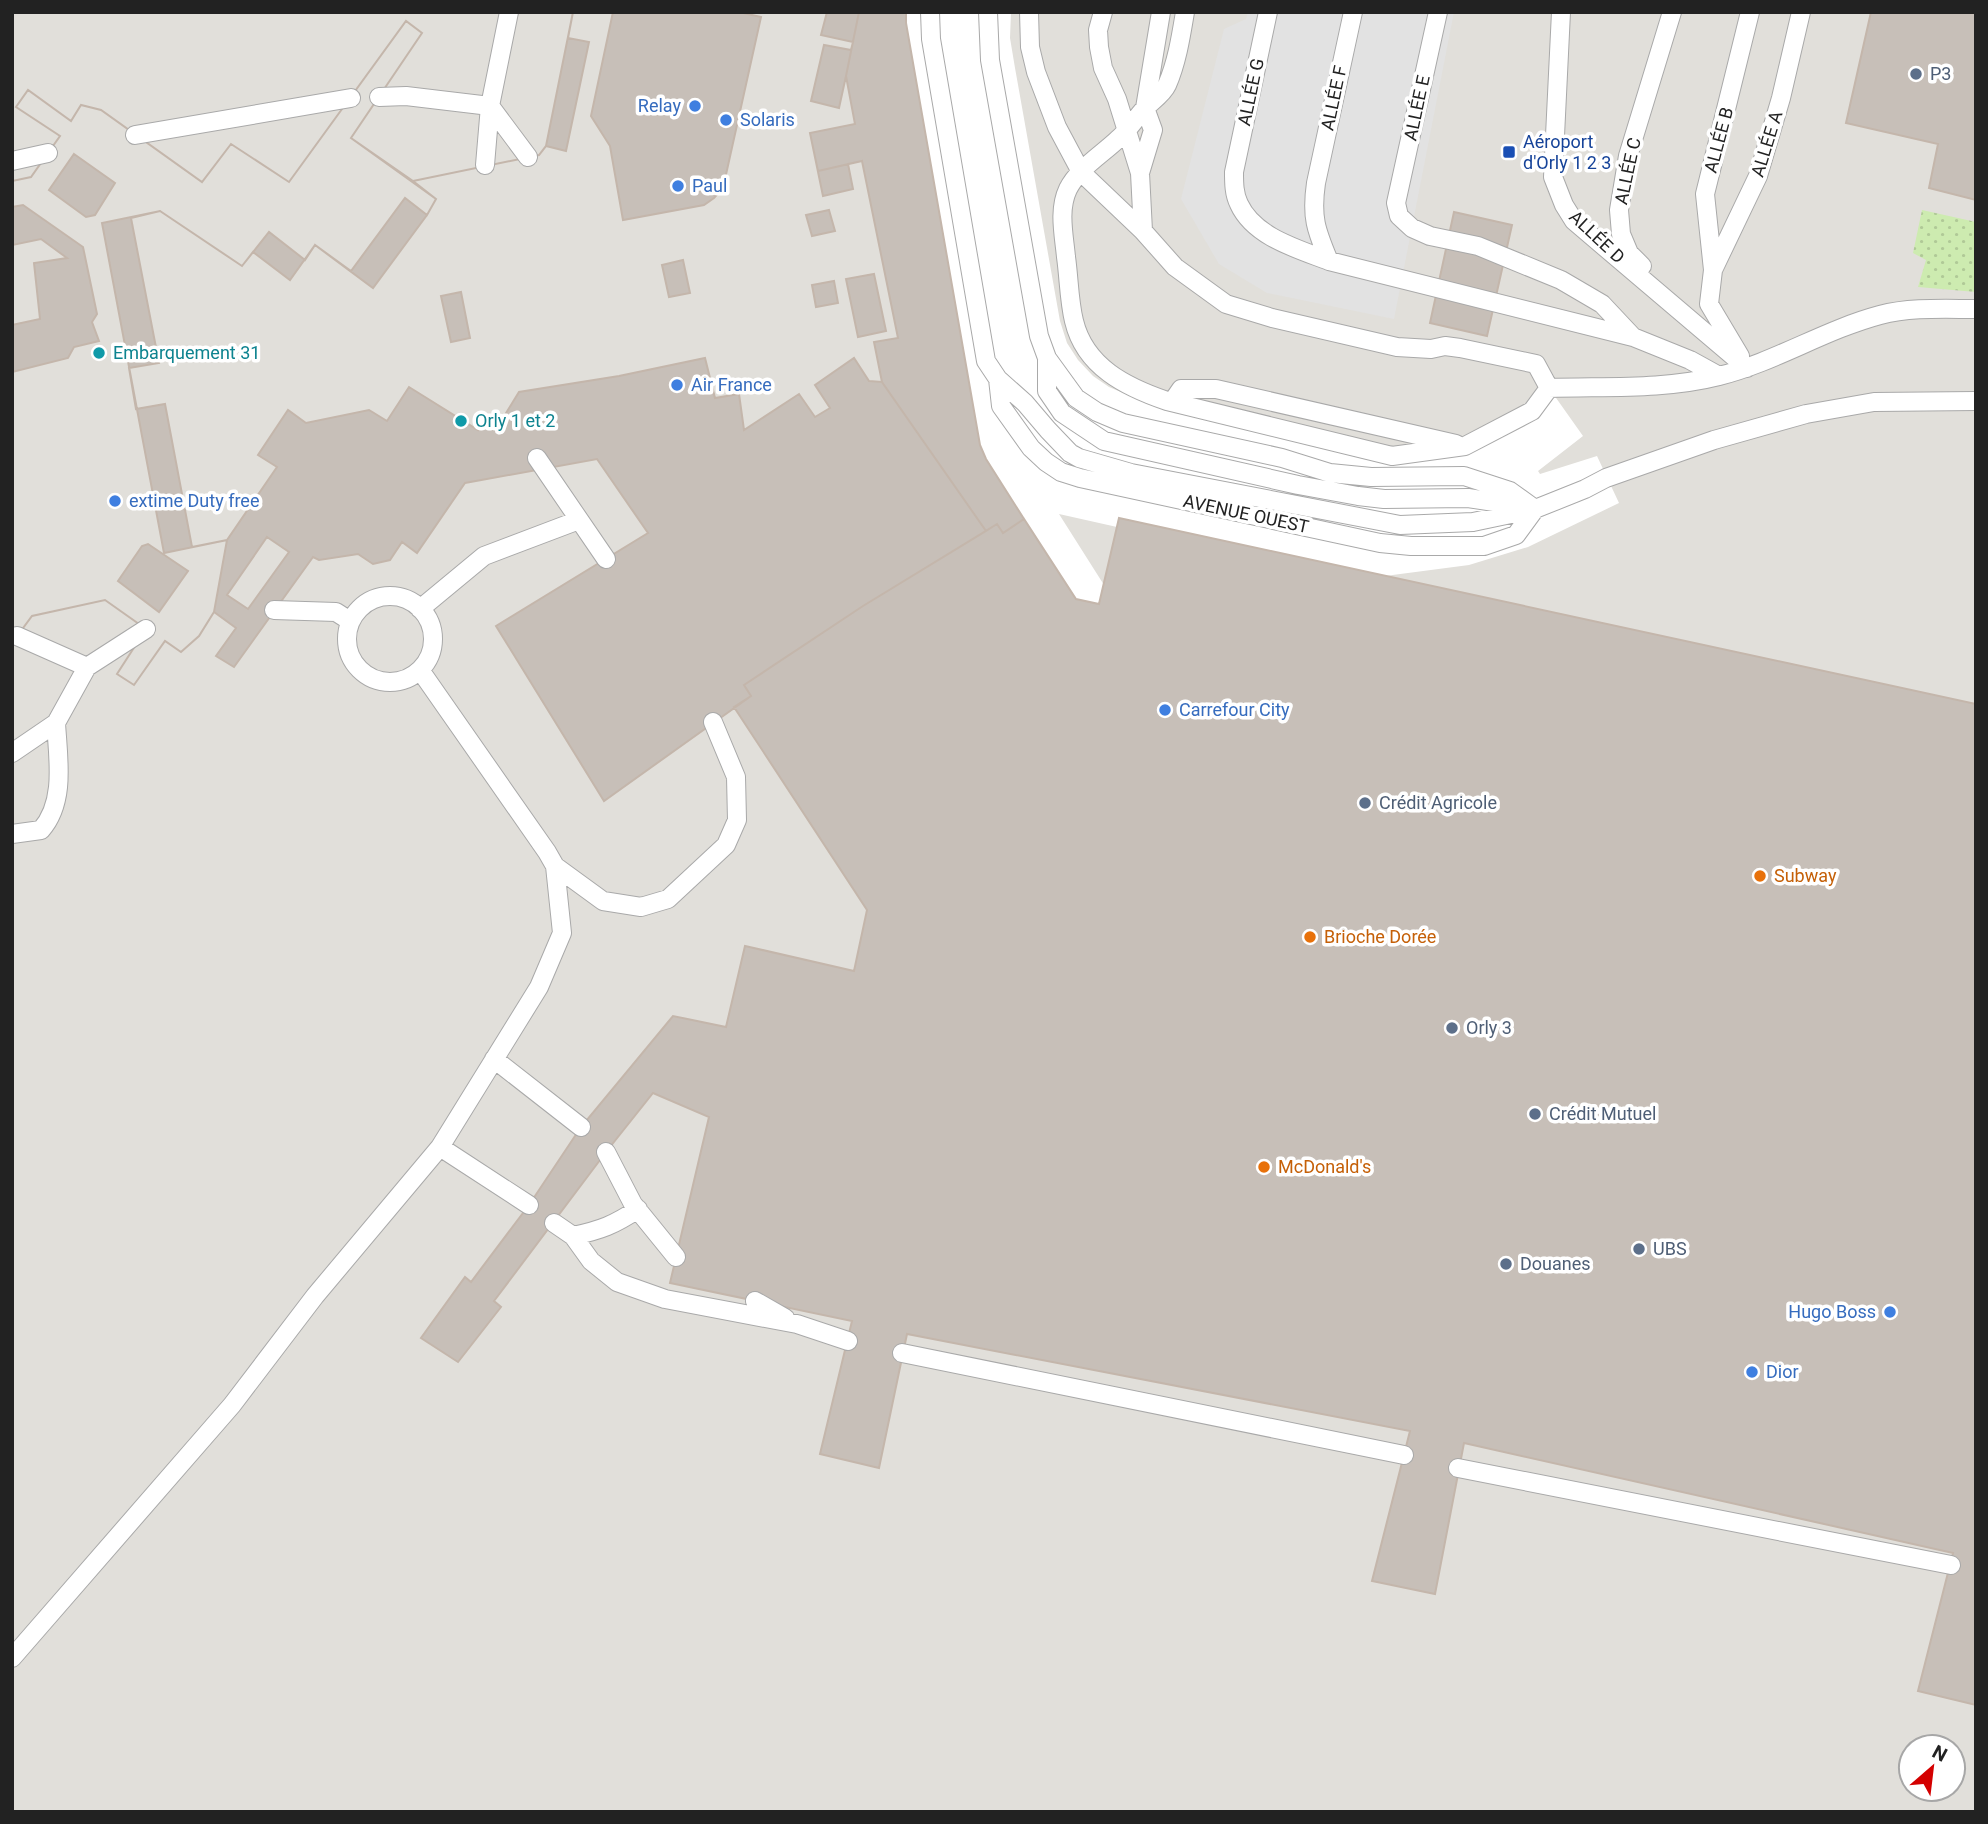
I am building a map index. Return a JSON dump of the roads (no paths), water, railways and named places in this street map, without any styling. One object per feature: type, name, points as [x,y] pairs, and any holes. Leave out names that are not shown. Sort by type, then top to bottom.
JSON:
[{"type":"lane","points":[[485,165],[490,106],[509,12]]},
{"type":"lane","name":"AVENUE OUEST","points":[[930,12],[931,39],[986,360],[998,379],[1026,403],[1070,453],[1079,458],[1131,473],[1401,524],[1473,522],[1535,509],[1606,478],[1702,444],[1806,414],[1874,402],[1976,401]]},
{"type":"lane","points":[[988,12],[990,60],[1039,336],[1047,358],[1076,398],[1097,412],[1124,423],[1271,456],[1330,473],[1371,477],[1464,476],[1510,491],[1535,509]]},
{"type":"lane","points":[[1029,12],[1030,47],[1036,72],[1057,127],[1081,172],[1143,231],[1175,267],[1226,304],[1272,318],[1397,347],[1432,349],[1445,346],[1536,364],[1549,388]]},
{"type":"lane","points":[[1102,12],[1098,30],[1099,47],[1103,68],[1118,99],[1140,173],[1143,231]]},
{"type":"lane","points":[[1140,173],[1153,130],[1145,108],[1161,12]]},
{"type":"lane","points":[[1185,12],[1166,87],[1126,133],[1081,172],[1069,187],[1063,202],[1062,222],[1074,321],[1081,340],[1102,368],[1119,381],[1172,402],[1392,456],[1465,446],[1532,411],[1549,388]]},
{"type":"lane","name":"ALLÉE G","points":[[1268,12],[1234,172],[1235,191],[1247,218],[1278,241],[1329,261]]},
{"type":"lane","name":"ALLÉE F","points":[[1329,261],[1316,230],[1313,205],[1353,12]]},
{"type":"lane","name":"ALLÉE E","points":[[1438,12],[1396,203],[1399,216],[1412,228],[1430,236],[1478,246],[1561,280],[1602,304],[1633,337]]},
{"type":"lane","name":"ALLÉE D","points":[[1561,12],[1553,177],[1564,205],[1574,221],[1747,368]]},
{"type":"lane","name":"ALLÉE C","points":[[1672,12],[1628,156],[1619,210],[1621,234],[1629,253],[1747,368]]},
{"type":"lane","name":"ALLÉE B","points":[[1713,270],[1705,194],[1750,12]]},
{"type":"lane","name":"ALLÉE A","points":[[1713,270],[1758,176],[1781,98],[1801,12]]},
{"type":"lane","points":[[379,97],[406,96],[490,106],[528,157]]},
{"type":"lane","points":[[135,135],[351,98]]},
{"type":"lane","points":[[12,161],[48,153]]},
{"type":"lane","points":[[1329,261],[1633,337],[1690,360],[1719,376]]},
{"type":"lane","points":[[1713,270],[1709,304],[1747,368]]},
{"type":"lane","points":[[1549,388],[1685,383],[1747,368],[1823,335],[1882,314],[1930,309],[1976,309]]},
{"type":"lane","points":[[1047,358],[1048,391],[1062,413],[1104,441],[1358,496],[1384,499],[1468,498],[1535,509]]},
{"type":"lane","name":"AVENUE OUEST","points":[[998,379],[1001,406],[1031,448],[1061,472],[1080,478],[1380,543],[1411,546],[1484,545],[1516,535],[1535,509]]},
{"type":"lane","points":[[1172,402],[1181,389],[1216,388],[1465,446]]},
{"type":"lane","points":[[537,458],[606,559]]},
{"type":"lane","points":[[420,609],[484,556],[579,520]]},
{"type":"lane","points":[[396,597],[409,600],[420,609],[433,632],[433,646],[421,670],[393,683],[378,681],[365,675],[354,664],[346,636],[350,621],[359,609],[370,600],[396,597]]},
{"type":"lane","points":[[274,610],[336,612],[350,621]]},
{"type":"lane","points":[[12,753],[56,723],[88,667],[146,629]]},
{"type":"lane","points":[[17,636],[88,667]]},
{"type":"lane","points":[[12,1658],[232,1405],[316,1296],[440,1147],[539,987],[562,933],[555,866],[421,670]]},
{"type":"lane","points":[[555,866],[603,901],[641,907],[668,899],[726,845],[737,820],[736,777],[713,722]]},
{"type":"lane","points":[[12,834],[41,830],[49,821],[57,796],[59,771],[56,723]]},
{"type":"lane","points":[[494,1059],[581,1127]]},
{"type":"lane","points":[[440,1147],[529,1205]]},
{"type":"lane","points":[[606,1152],[634,1204],[676,1257]]},
{"type":"lane","points":[[573,1236],[609,1226],[638,1209]]},
{"type":"lane","points":[[554,1223],[573,1236],[591,1261],[617,1282],[665,1299],[797,1325],[848,1341]]},
{"type":"lane","points":[[755,1301],[797,1325]]},
{"type":"lane","points":[[902,1353],[1404,1455]]},
{"type":"lane","points":[[1458,1468],[1951,1565]]},
{"type":"place","name":"P3","points":[[1916,74]]},
{"type":"place","name":"Relay","points":[[695,106]]},
{"type":"place","name":"Solaris","points":[[726,120]]},
{"type":"place","name":"Aéroport d'Orly 1 2 3","points":[[1509,152]]},
{"type":"place","name":"Paul","points":[[678,186]]},
{"type":"place","name":"Embarquement 31","points":[[99,353]]},
{"type":"place","name":"Air France","points":[[677,385]]},
{"type":"place","name":"Orly 1 et 2","points":[[461,421]]},
{"type":"place","name":"extime Duty free","points":[[115,501]]},
{"type":"place","name":"Carrefour City","points":[[1165,710]]},
{"type":"place","name":"Crédit Agricole","points":[[1365,803]]},
{"type":"place","name":"Subway","points":[[1760,876]]},
{"type":"place","name":"Brioche Dorée","points":[[1310,937]]},
{"type":"place","name":"Orly 3","points":[[1452,1028]]},
{"type":"place","name":"Crédit Mutuel","points":[[1535,1114]]},
{"type":"place","name":"McDonald's","points":[[1264,1167]]},
{"type":"place","name":"UBS","points":[[1639,1249]]},
{"type":"place","name":"Douanes","points":[[1506,1264]]},
{"type":"place","name":"Hugo Boss","points":[[1890,1312]]},
{"type":"place","name":"Dior","points":[[1752,1372]]}]
